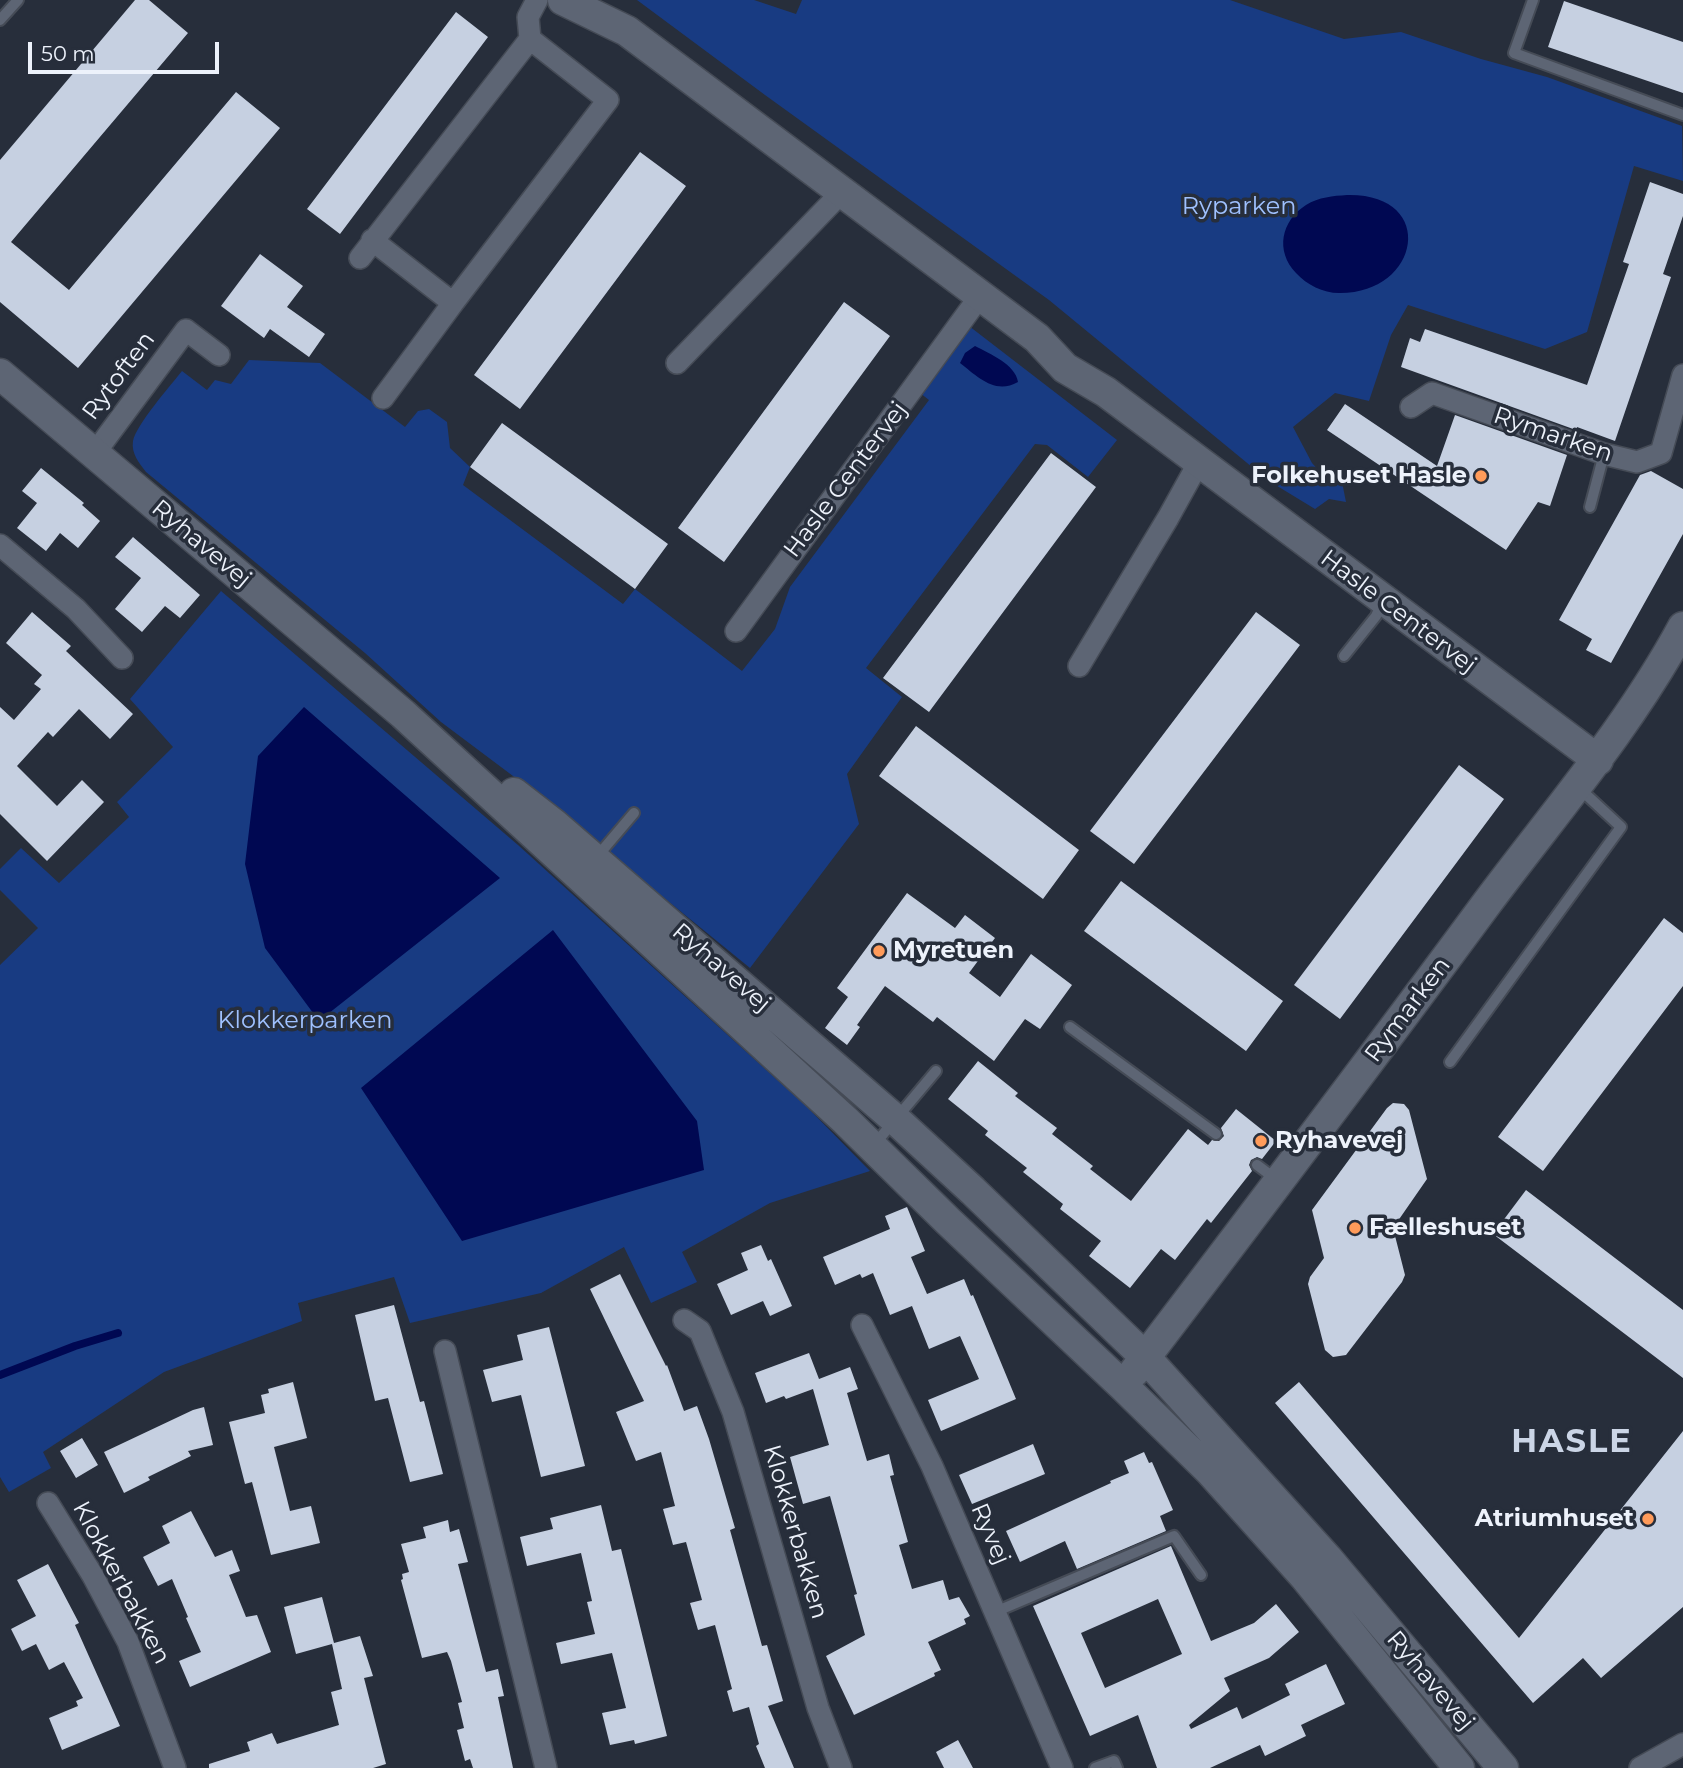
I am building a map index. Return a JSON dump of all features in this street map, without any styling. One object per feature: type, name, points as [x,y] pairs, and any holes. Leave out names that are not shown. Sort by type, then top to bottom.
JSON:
[{"type":"street","points":[[360,258],[530,39],[528,17],[537,0]]},
{"type":"street","name":"Hasle Centervej","points":[[563,0],[628,31],[1037,338],[1065,368],[1106,392],[1598,760]]},
{"type":"street","points":[[383,398],[608,100],[530,39]]},
{"type":"street","points":[[677,363],[842,192]]},
{"type":"street","points":[[372,240],[453,303]]},
{"type":"street","name":"Hasle Centervej","points":[[736,631],[980,296]]},
{"type":"street","name":"Rytoften","points":[[94,454],[186,330],[219,355]]},
{"type":"street","name":"Ryhavevej","points":[[0,374],[403,714],[873,1147],[1210,1471],[1305,1577],[1460,1768]]},
{"type":"street","name":"Rymarken","points":[[1411,407],[1432,393],[1604,454],[1637,462],[1661,453],[1683,375]]},
{"type":"street","points":[[1079,666],[1199,462]]},
{"type":"street","points":[[0,545],[76,609],[122,658]]},
{"type":"street","name":"Rymarken","points":[[1123,1386],[1268,1174],[1489,901],[1598,760],[1642,697],[1683,627]]},
{"type":"street","name":"Ryhavevej","points":[[403,714],[533,806],[896,1120],[974,1191],[1145,1357],[1327,1558],[1503,1768]]},
{"type":"street","name":"Klokkerbakken","points":[[684,1320],[700,1331],[733,1412],[818,1708],[841,1768]]},
{"type":"street","name":"Ryvej","points":[[862,1325],[932,1466],[1062,1768]]},
{"type":"street","points":[[445,1351],[546,1768]]},
{"type":"street","name":"Klokkerbakken","points":[[48,1503],[93,1576],[128,1642],[158,1716],[175,1768]]},
{"type":"street","points":[[1640,1768],[1683,1744]]},
{"type":"lane","points":[[1533,0],[1514,53],[1683,115]]},
{"type":"lane","points":[[0,20],[13,2]]},
{"type":"lane","points":[[1590,507],[1604,454]]},
{"type":"lane","points":[[1344,656],[1376,616],[1383,601]]},
{"type":"lane","points":[[1450,1062],[1621,827],[1577,787]]},
{"type":"lane","points":[[594,860],[634,813]]},
{"type":"lane","points":[[1070,1027],[1216,1134]]},
{"type":"lane","points":[[873,1147],[936,1071]]},
{"type":"lane","points":[[995,1612],[1174,1536],[1201,1575]]},
{"type":"lane","points":[[1095,1768],[1114,1761],[1117,1768]]},
{"type":"green space","name":"Ryparken","points":[[637,0],[754,0],[796,14],[802,0],[1230,0],[1344,39],[1401,32],[1481,59],[1547,77],[1682,126],[1683,181],[1634,166],[1587,332],[1545,349],[1408,305],[1391,335],[1369,401],[1335,393],[1293,427],[1312,463],[1321,473],[1342,482],[1346,502],[1329,499],[1315,509],[1269,481],[1049,300]]},
{"type":"green space","points":[[969,326],[1117,440],[1088,477],[1047,445],[1035,444],[866,668],[902,697],[847,774],[859,824],[750,968],[533,791],[441,722],[365,653],[146,472],[133,450],[133,441],[140,425],[182,371],[207,390],[215,380],[231,384],[249,360],[320,363],[405,427],[418,411],[429,409],[447,422],[450,448],[470,467],[463,485],[623,604],[635,589],[742,671],[775,629],[790,587],[929,400],[920,393]]},
{"type":"green space","name":"Klokkerparken","points":[[221,591],[518,845],[806,1106],[870,1171],[770,1203],[682,1252],[697,1282],[651,1303],[624,1247],[541,1293],[410,1323],[394,1277],[298,1303],[302,1321],[164,1372],[43,1452],[51,1468],[9,1492],[0,1477],[0,965],[38,928],[0,890],[0,869],[21,848],[59,883],[129,817],[117,802],[173,747],[130,699]]},
{"type":"shaded area","points":[[1331,196],[1376,199],[1396,210],[1406,225],[1408,244],[1402,262],[1388,278],[1367,289],[1327,292],[1316,288],[1296,273],[1285,255],[1284,237],[1291,219],[1306,205]]},
{"type":"shaded area","points":[[975,346],[1007,365],[1018,382],[1002,386],[987,383],[960,363],[965,353]]},
{"type":"shaded area","points":[[304,707],[500,878],[319,1021],[265,948],[245,864],[258,756]]},
{"type":"shaded area","points":[[553,930],[697,1121],[704,1170],[462,1241],[361,1088]]},
{"type":"building","points":[[135,0],[149,0],[188,33],[11,242],[69,290],[236,92],[280,128],[78,368],[0,302],[0,160]]},
{"type":"building","points":[[1564,1],[1683,42],[1683,93],[1548,47]]},
{"type":"building","points":[[456,12],[488,37],[340,234],[307,209]]},
{"type":"building","points":[[640,152],[686,186],[520,409],[474,375]]},
{"type":"building","points":[[1650,182],[1683,194],[1683,216],[1663,274],[1671,277],[1615,441],[1577,427],[1576,430],[1401,367],[1410,338],[1420,342],[1425,329],[1587,385],[1629,264],[1623,262]]},
{"type":"building","points":[[260,254],[303,286],[287,307],[325,334],[309,357],[270,329],[264,338],[221,306]]},
{"type":"building","points":[[844,302],[890,336],[724,562],[678,528]]},
{"type":"building","points":[[1345,404],[1437,466],[1455,415],[1567,455],[1550,506],[1538,502],[1506,550],[1327,430]]},
{"type":"building","points":[[502,423],[668,544],[635,589],[470,467]]},
{"type":"building","points":[[1051,453],[1096,487],[929,712],[883,678]]},
{"type":"building","points":[[41,468],[84,503],[82,505],[100,521],[78,548],[60,533],[46,551],[17,528],[37,503],[22,491]]},
{"type":"building","points":[[1651,471],[1683,489],[1683,534],[1611,663],[1586,650],[1592,639],[1559,620],[1640,475]]},
{"type":"building","points":[[133,537],[200,595],[180,618],[165,606],[142,632],[115,609],[141,578],[115,557]]},
{"type":"building","points":[[32,612],[71,646],[66,651],[133,714],[110,739],[79,709],[53,737],[48,732],[17,766],[57,806],[82,780],[104,802],[47,861],[0,814],[0,707],[14,720],[41,689],[34,684],[42,675],[6,643]]},
{"type":"building","points":[[1256,612],[1300,645],[1134,864],[1090,831]]},
{"type":"building","points":[[916,726],[1079,850],[1043,899],[879,776]]},
{"type":"building","points":[[1459,765],[1504,799],[1340,1019],[1294,985]]},
{"type":"building","points":[[1121,881],[1283,1001],[1246,1051],[1084,931]]},
{"type":"building","points":[[907,893],[955,928],[965,915],[995,938],[969,973],[1000,997],[1031,954],[1072,985],[1040,1029],[1025,1019],[994,1061],[937,1017],[933,1022],[885,986],[857,1025],[860,1027],[847,1045],[825,1028],[848,997],[837,988]]},
{"type":"building","points":[[1664,918],[1683,933],[1683,986],[1543,1171],[1498,1137]]},
{"type":"building","points":[[978,1061],[1018,1093],[1015,1096],[1057,1128],[1052,1134],[1093,1166],[1090,1169],[1131,1201],[1188,1129],[1208,1145],[1212,1140],[1219,1141],[1224,1136],[1221,1128],[1236,1109],[1276,1141],[1262,1159],[1257,1157],[1251,1160],[1249,1165],[1252,1171],[1211,1223],[1207,1219],[1175,1260],[1161,1249],[1130,1288],[1089,1256],[1101,1241],[1060,1209],[1063,1204],[1023,1172],[1027,1168],[985,1135],[988,1131],[948,1099]]},
{"type":"building","name":"Fælleshuset","points":[[1393,1103],[1404,1104],[1409,1110],[1427,1179],[1393,1228],[1405,1275],[1346,1355],[1333,1357],[1325,1350],[1308,1284],[1324,1258],[1312,1210]]},
{"type":"building","points":[[1526,1190],[1683,1310],[1683,1378],[1493,1234]]},
{"type":"building","points":[[907,1207],[925,1251],[911,1257],[927,1294],[964,1279],[1016,1399],[941,1431],[928,1400],[979,1379],[960,1336],[929,1349],[912,1306],[890,1315],[873,1273],[862,1278],[860,1274],[835,1285],[823,1257],[890,1229],[885,1216]]},
{"type":"building","points":[[761,1245],[768,1261],[771,1259],[792,1306],[770,1316],[763,1301],[731,1315],[717,1284],[748,1270],[741,1253]]},
{"type":"building","points":[[620,1274],[667,1365],[684,1411],[697,1406],[709,1439],[735,1528],[730,1530],[762,1646],[767,1645],[783,1701],[768,1706],[794,1768],[765,1768],[756,1746],[759,1744],[749,1707],[733,1712],[727,1691],[732,1689],[715,1625],[698,1630],[690,1603],[702,1600],[686,1542],[673,1545],[663,1509],[675,1506],[661,1452],[636,1461],[616,1412],[644,1401],[590,1289]]},
{"type":"building","points":[[394,1305],[443,1474],[410,1482],[388,1398],[375,1401],[355,1315]]},
{"type":"building","points":[[549,1327],[585,1466],[541,1477],[521,1395],[492,1402],[483,1370],[523,1360],[517,1335]]},
{"type":"building","points":[[809,1353],[819,1379],[850,1367],[858,1389],[847,1393],[867,1461],[889,1454],[894,1475],[890,1476],[908,1542],[899,1545],[912,1589],[943,1580],[949,1600],[959,1597],[970,1616],[964,1619],[966,1624],[928,1642],[941,1670],[934,1673],[935,1676],[854,1715],[826,1656],[865,1635],[854,1595],[857,1594],[830,1496],[803,1504],[790,1457],[829,1445],[813,1389],[766,1403],[755,1373]]},
{"type":"building","points":[[293,1382],[307,1438],[274,1447],[290,1511],[311,1506],[320,1543],[271,1555],[252,1482],[245,1484],[229,1422],[265,1413],[261,1395],[269,1393],[268,1389]]},
{"type":"building","points":[[1299,1382],[1519,1638],[1683,1431],[1683,1607],[1601,1678],[1583,1658],[1533,1703],[1275,1403]]},
{"type":"building","points":[[204,1407],[213,1445],[188,1451],[191,1456],[148,1477],[150,1480],[124,1493],[104,1452]]},
{"type":"building","points":[[82,1438],[98,1465],[76,1478],[60,1451]]},
{"type":"building","points":[[1033,1444],[1045,1474],[972,1504],[959,1475]]},
{"type":"building","points":[[1144,1452],[1149,1463],[1152,1462],[1173,1510],[1160,1516],[1166,1531],[1077,1569],[1065,1541],[1020,1562],[1006,1531],[1129,1473],[1124,1461]]},
{"type":"building","points":[[601,1505],[612,1551],[621,1549],[667,1736],[635,1744],[634,1740],[610,1745],[602,1713],[626,1708],[612,1653],[561,1664],[556,1643],[595,1634],[587,1602],[592,1601],[581,1553],[527,1566],[520,1537],[553,1529],[550,1518]]},
{"type":"building","points":[[191,1511],[215,1557],[232,1550],[240,1571],[229,1575],[246,1617],[257,1615],[271,1652],[190,1687],[179,1661],[201,1652],[172,1579],[158,1586],[143,1557],[170,1543],[162,1526]]},
{"type":"building","points":[[448,1520],[450,1532],[459,1529],[468,1562],[458,1564],[486,1672],[498,1669],[504,1696],[498,1697],[513,1768],[473,1768],[470,1759],[465,1761],[457,1730],[464,1728],[458,1703],[462,1702],[451,1661],[447,1652],[422,1658],[401,1580],[402,1574],[409,1572],[401,1544],[426,1538],[423,1527]]},
{"type":"building","points":[[1171,1546],[1211,1641],[1254,1623],[1276,1604],[1299,1632],[1269,1658],[1224,1678],[1230,1691],[1189,1725],[1191,1729],[1237,1707],[1242,1719],[1290,1695],[1285,1684],[1326,1664],[1345,1704],[1301,1725],[1306,1736],[1265,1756],[1260,1745],[1210,1768],[1157,1768],[1138,1715],[1090,1736],[1033,1606]],"holes":[[[1158,1599],[1182,1654],[1105,1688],[1081,1633]]]},
{"type":"building","points":[[48,1564],[79,1623],[75,1625],[120,1726],[62,1750],[49,1718],[78,1706],[76,1701],[83,1698],[64,1662],[49,1670],[36,1644],[22,1651],[11,1629],[36,1616],[17,1580]]},
{"type":"building","points":[[322,1597],[334,1643],[360,1636],[373,1676],[364,1678],[386,1764],[373,1768],[209,1768],[209,1764],[250,1751],[247,1742],[272,1733],[277,1744],[339,1725],[331,1692],[342,1689],[332,1644],[296,1654],[284,1607]]},
{"type":"building","points":[[958,1740],[973,1768],[944,1768],[936,1752]]},
{"type":"waterway","points":[[0,1375],[75,1346],[118,1333]]},
{"type":"place","name":"Folkehuset Hasle","points":[[1481,476]]},
{"type":"place","name":"Myretuen","points":[[879,951]]},
{"type":"place","name":"Ryhavevej","points":[[1261,1141]]},
{"type":"place","name":"Fælleshuset","points":[[1355,1228]]},
{"type":"place","name":"Atriumhuset","points":[[1648,1519]]},
{"type":"district","name":"HASLE","points":[[1572,1443]]}]
